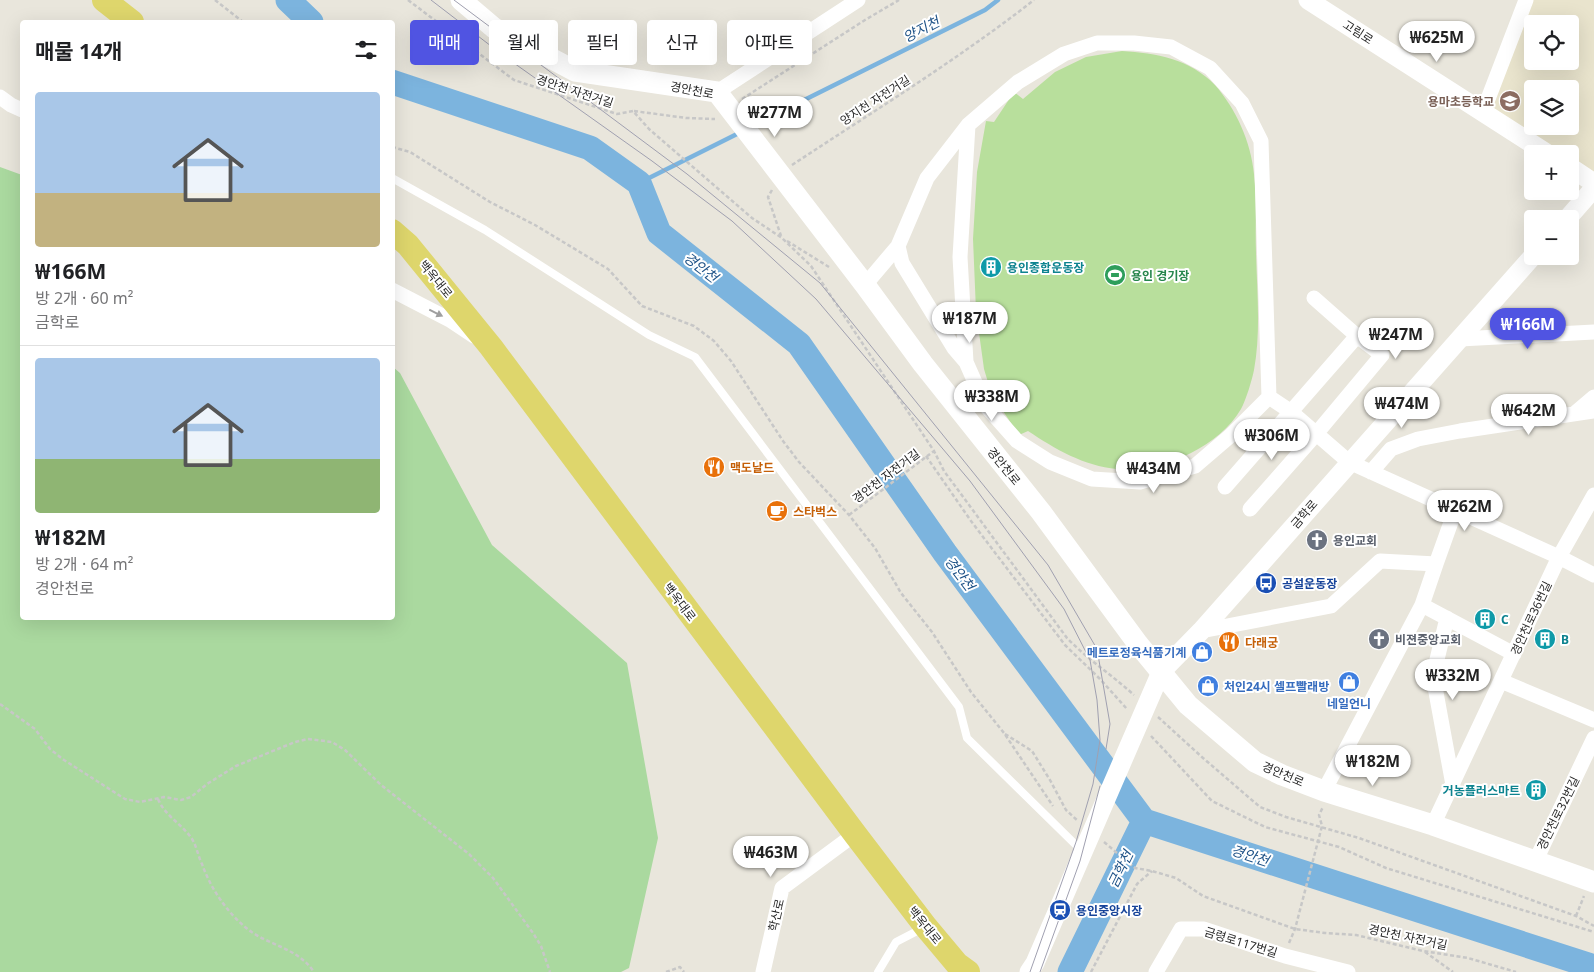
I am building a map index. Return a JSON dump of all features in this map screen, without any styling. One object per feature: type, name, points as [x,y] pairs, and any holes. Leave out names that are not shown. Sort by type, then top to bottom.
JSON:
[{"type":"main road","points":[[104,0],[129,20]]},
{"type":"main road","name":"경안천로","points":[[461,0],[494,28],[574,72],[722,98],[786,188],[861,280],[923,364],[1041,512],[1138,644],[1188,705],[1255,762],[1282,775],[1324,791],[1434,825],[1592,881]]},
{"type":"main road","name":"백옥대로","points":[[395,234],[408,245],[491,348],[926,927],[958,964],[968,972]]},
{"type":"street","points":[[722,98],[858,0]]},
{"type":"street","name":"고림로","points":[[1308,0],[1534,145]]},
{"type":"street","points":[[1483,112],[1526,0]]},
{"type":"street","points":[[861,280],[898,246],[927,178],[968,125],[1018,82],[1064,54],[1097,43],[1134,43],[1171,47],[1210,68],[1242,103],[1261,141],[1269,397],[1230,436],[1195,466],[1140,482],[1092,478],[1050,462],[1016,441],[985,405],[966,362],[954,348],[902,263],[898,246]]},
{"type":"street","points":[[0,97],[20,109]]},
{"type":"street","points":[[966,362],[960,257],[968,125]]},
{"type":"street","points":[[1579,174],[1594,183]]},
{"type":"street","points":[[1575,210],[1594,188]]},
{"type":"street","name":"금학로","points":[[1032,968],[1154,692],[1161,672],[1201,631],[1525,265]]},
{"type":"street","points":[[395,292],[450,320],[491,348]]},
{"type":"street","points":[[1250,509],[1382,355],[1314,298]]},
{"type":"street","points":[[1460,339],[1594,332]]},
{"type":"street","points":[[1225,487],[1357,336]]},
{"type":"street","points":[[1269,397],[1290,411],[1349,462],[1559,557],[1594,575]]},
{"type":"street","points":[[1572,415],[1594,397]]},
{"type":"street","points":[[1371,472],[1391,449],[1418,439],[1594,411]]},
{"type":"street","name":"경안천로36번길","points":[[1434,825],[1559,557],[1594,495]]},
{"type":"street","points":[[1324,791],[1422,604],[1455,511]]},
{"type":"street","points":[[1201,631],[1331,606],[1380,561],[1436,564]]},
{"type":"street","points":[[1422,604],[1514,654]]},
{"type":"street","points":[[1447,618],[1433,676],[1453,785]]},
{"type":"street","points":[[1501,681],[1594,720]]},
{"type":"street","name":"경안천로32번길","points":[[1534,862],[1594,738]]},
{"type":"street","name":"학산로","points":[[763,972],[782,888],[855,834]]},
{"type":"street","name":"금령로117번길","points":[[1156,972],[1181,929],[1204,929],[1293,958],[1348,972]]},
{"type":"street","points":[[1293,958],[1300,972]]},
{"type":"lane","points":[[395,180],[485,230],[648,334],[695,357],[959,707],[967,738],[1083,852]]},
{"type":"lane","points":[[878,972],[896,942],[926,927]]},
{"type":"path","points":[[215,0],[240,20]]},
{"type":"path","name":"경안천 자전거길","points":[[408,0],[514,80],[617,114],[632,111],[649,129],[752,218]]},
{"type":"path","name":"양지천 자전거길","points":[[787,168],[928,76],[1034,0]]},
{"type":"path","points":[[786,188],[768,198],[782,238],[828,266],[861,280]]},
{"type":"path","name":"경안천 자전거길","points":[[849,515],[934,451]]},
{"type":"path","points":[[0,704],[35,729],[57,755],[125,799],[140,802],[164,797],[181,800],[191,797],[207,784],[236,766],[295,742],[308,739],[332,742],[345,750],[382,785],[481,865],[533,933],[541,946],[550,972]]},
{"type":"path","points":[[1004,733],[1032,751],[1066,810],[1078,821]]},
{"type":"path","points":[[158,799],[172,819],[192,839],[208,878],[235,917],[256,935],[295,953],[314,972]]},
{"type":"path","points":[[1295,929],[1322,826],[1319,815]]},
{"type":"path","name":"경안천 자전거길","points":[[1100,839],[1135,868],[1176,878],[1204,896],[1295,929],[1356,935],[1424,951],[1468,958],[1516,972]]},
{"type":"path","points":[[1091,972],[1137,884],[1152,871]]},
{"type":"path","points":[[1576,916],[1592,881]]},
{"type":"path","points":[[1424,951],[1453,972]]},
{"type":"path","points":[[666,972],[680,967],[684,972]]},
{"type":"shaded area","name":"용마초등학교","points":[[1526,0],[1594,0],[1594,183],[1579,173],[1579,145],[1534,145],[1483,112]]},
{"type":"green space","name":"용인 경기장","points":[[1122,51],[1160,56],[1184,63],[1205,76],[1215,85],[1236,115],[1246,138],[1254,174],[1255,194],[1257,341],[1253,374],[1243,405],[1231,423],[1204,446],[1170,462],[1134,469],[1117,469],[1093,464],[1070,456],[1028,431],[1019,435],[1003,411],[997,412],[984,369],[976,311],[973,239],[977,172],[986,121],[994,122],[1014,92],[1023,99],[1055,72],[1086,57]]},
{"type":"green space","points":[[0,167],[20,174],[20,620],[395,620],[395,369],[400,373],[492,545],[627,663],[658,838],[629,968],[621,972],[0,972]]},
{"type":"waterway","name":"경안천","points":[[288,0],[309,20]]},
{"type":"waterway","name":"양지천","points":[[750,127],[985,10],[998,0]]},
{"type":"waterway","name":"경안천","points":[[395,83],[590,148],[639,183],[659,233],[799,344],[945,553],[1144,821],[1594,967]]},
{"type":"waterway","name":"양지천","points":[[639,183],[741,132]]},
{"type":"waterway","name":"금학천","points":[[1070,972],[1144,821]]},
{"type":"tram line","points":[[431,0],[504,56],[652,161],[732,221],[816,299],[970,481],[1064,609],[1090,660],[1097,700],[1100,740],[1093,784],[1076,842],[1030,972]]},
{"type":"tram line","points":[[454,0],[687,174],[820,283],[1048,565],[1097,649],[1110,724],[1106,749]]},
{"type":"tram line","points":[[1040,972],[1080,861],[1100,786]]},
{"type":"place","name":"용마초등학교","points":[[1510,101]]},
{"type":"place","name":"용인종합운동장","points":[[991,267]]},
{"type":"place","name":"용인 경기장","points":[[1115,275]]},
{"type":"place","name":"맥도날드","points":[[714,467]]},
{"type":"place","name":"스타벅스","points":[[777,511]]},
{"type":"place","name":"용인교회","points":[[1317,540]]},
{"type":"place","name":"공설운동장","points":[[1266,583]]},
{"type":"place","name":"C","points":[[1485,619]]},
{"type":"place","name":"비젼중앙교회","points":[[1379,639]]},
{"type":"place","name":"B","points":[[1545,639]]},
{"type":"place","name":"다래궁","points":[[1229,642]]},
{"type":"place","name":"메트로정육식품기계","points":[[1202,652]]},
{"type":"place","name":"네일언니","points":[[1349,682]]},
{"type":"place","name":"처인24시 셀프빨래방","points":[[1208,686]]},
{"type":"place","name":"거농플러스마트","points":[[1536,790]]},
{"type":"place","name":"용인중앙시장","points":[[1060,910]]}]
